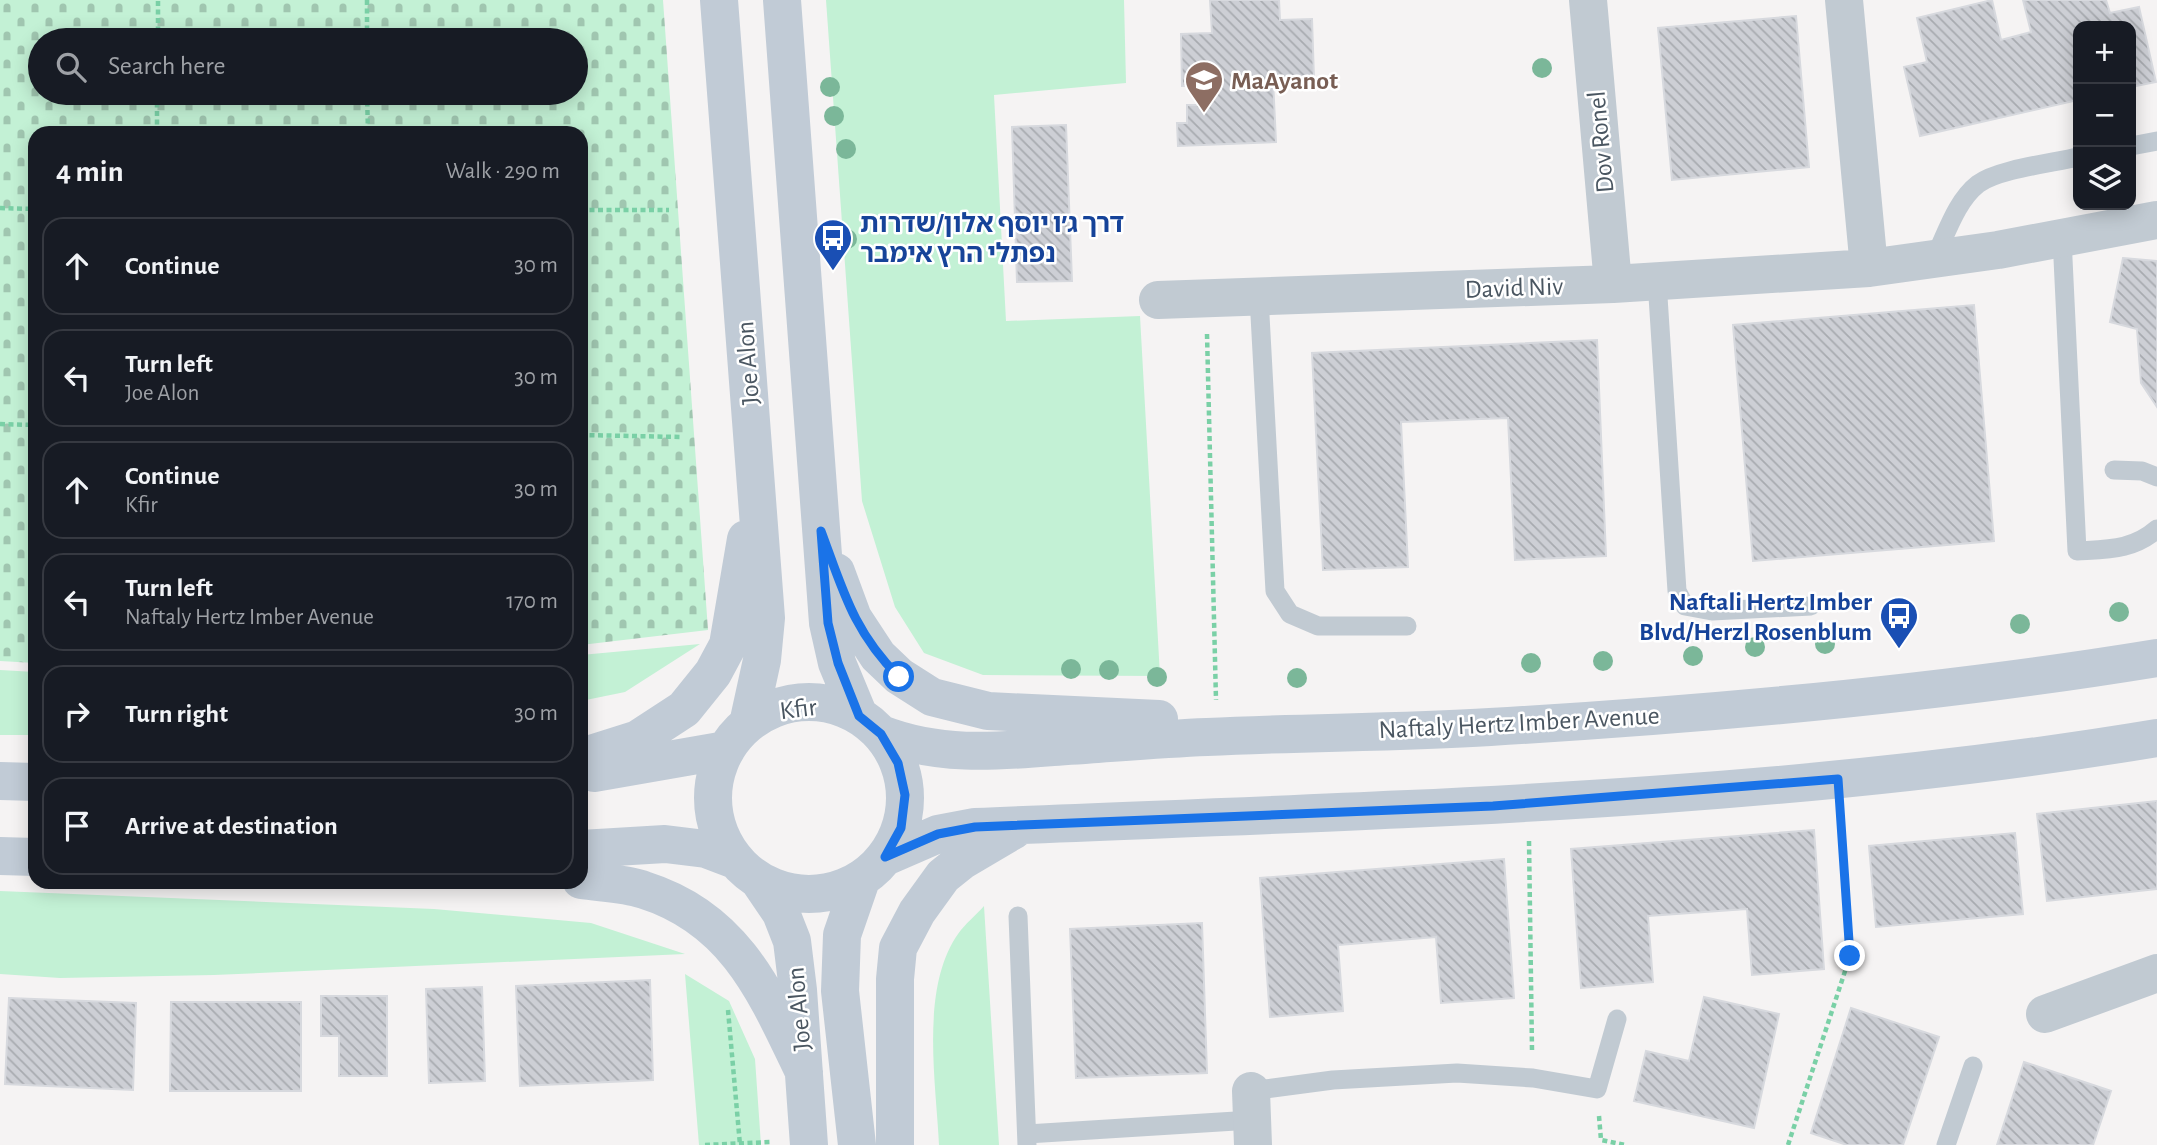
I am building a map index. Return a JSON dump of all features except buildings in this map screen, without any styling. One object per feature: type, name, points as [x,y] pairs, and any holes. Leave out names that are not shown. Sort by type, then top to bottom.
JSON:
[{"type":"main road","name":"Joe Alon","points":[[719,0],[766,618],[762,660],[737,737]]},
{"type":"main road","points":[[782,0],[828,623],[838,663],[870,725],[898,763],[905,795],[901,828],[873,868]]},
{"type":"main road","points":[[588,755],[638,738],[684,709],[713,673],[728,645],[756,478]]},
{"type":"main road","points":[[821,531],[853,618],[878,656],[899,677],[932,697],[988,711],[1392,731]]},
{"type":"main road","name":"Naftaly Hertz Imber Avenue","points":[[870,725],[908,745],[953,752],[1205,737],[1489,727],[1967,687],[2157,658]]},
{"type":"main road","name":"Kfir","points":[[588,774],[610,772],[737,737],[773,709],[802,702],[832,704],[870,725]]},
{"type":"main road","points":[[737,737],[715,777],[713,806],[720,835],[747,871]]},
{"type":"main road","points":[[588,849],[665,844],[706,849],[785,892],[811,895],[837,891],[873,868],[938,834],[975,827],[1529,803],[1838,779],[1976,765],[2157,738]]},
{"type":"main road","points":[[0,780],[28,782]]},
{"type":"main road","points":[[895,1145],[895,979],[898,948],[917,912],[943,876],[963,860],[1021,825]]},
{"type":"main road","points":[[0,856],[28,857]]},
{"type":"main road","name":"Joe Alon","points":[[858,1145],[840,991],[842,934],[873,868]]},
{"type":"main road","name":"Joe Alon","points":[[747,871],[781,913],[792,941],[809,1143]]},
{"type":"main road","points":[[588,881],[643,889],[685,907],[743,957],[767,995],[804,1072]]},
{"type":"street","name":"Dov Ronel","points":[[1587,0],[1613,284]]},
{"type":"street","points":[[1844,0],[1869,268]]},
{"type":"street","name":"David Niv","points":[[1158,300],[1613,284],[1869,268],[2062,238],[2157,220]]},
{"type":"street","points":[[2045,1014],[2157,973]]},
{"type":"lane","points":[[2136,145],[2157,141]]},
{"type":"lane","points":[[1934,259],[1960,205],[1978,184],[1996,175],[2073,158]]},
{"type":"lane","points":[[2062,238],[2077,551],[2109,549],[2143,542],[2157,528]]},
{"type":"lane","points":[[1657,281],[1677,591],[1685,606],[1712,611],[1811,607]]},
{"type":"lane","points":[[1259,297],[1275,592],[1290,614],[1318,626],[1407,626]]},
{"type":"lane","points":[[2115,470],[2142,471],[2157,477]]},
{"type":"lane","points":[[1018,916],[1027,1140],[1252,1119],[1333,1080],[1457,1073],[1533,1078],[1597,1089],[1617,1018]]},
{"type":"lane","points":[[1946,1145],[1973,1066]]},
{"type":"path","points":[[158,0],[158,28]]},
{"type":"path","points":[[367,0],[367,28]]},
{"type":"path","points":[[157,105],[157,126]]},
{"type":"path","points":[[368,105],[368,126]]},
{"type":"path","points":[[0,208],[28,209]]},
{"type":"path","points":[[588,210],[669,210]]},
{"type":"path","points":[[1206,298],[1217,722]]},
{"type":"path","points":[[0,424],[28,425]]},
{"type":"path","points":[[588,435],[681,437]]},
{"type":"path","points":[[1788,1145],[1850,956],[1838,779]]},
{"type":"path","points":[[1529,803],[1533,1078]]},
{"type":"path","points":[[735,950],[724,963],[740,1144]]},
{"type":"path","points":[[1597,1089],[1601,1140],[1625,1145]]},
{"type":"path","points":[[705,1145],[809,1143]]},
{"type":"green space","points":[[0,0],[663,0],[708,630],[588,644],[588,126],[28,126],[28,663],[0,661]]},
{"type":"green space","points":[[826,0],[1124,0],[1126,83],[994,95],[1006,321],[1140,316],[1160,676],[983,675],[924,653],[895,607],[862,501]]},
{"type":"green space","points":[[700,644],[625,692],[588,700],[588,654]]},
{"type":"green space","points":[[0,670],[28,672],[28,735],[0,735]]},
{"type":"green space","points":[[0,891],[434,909],[591,923],[685,954],[214,975],[60,978],[0,974]]},
{"type":"green space","points":[[984,906],[999,1145],[939,1145],[933,1036],[939,981],[946,956],[958,934]]},
{"type":"green space","points":[[685,974],[729,1001],[755,1059],[761,1145],[699,1145]]},
{"type":"place","name":"MaAyanot","points":[[1204,114]]},
{"type":"place","name":"דרך ג׳ו יוסף אלון/שדרות נפתלי הרץ אימבר","points":[[833,272]]},
{"type":"place","name":"Naftali Hertz Imber Blvd/Herzl Rosenblum","points":[[1899,650]]},
{"type":"route","points":[[899,677],[878,656],[853,618],[821,531],[828,623],[838,663],[859,716],[881,734],[898,763],[905,795],[901,828],[885,857],[938,834],[975,827],[1493,806],[1838,779],[1850,956]]}]
